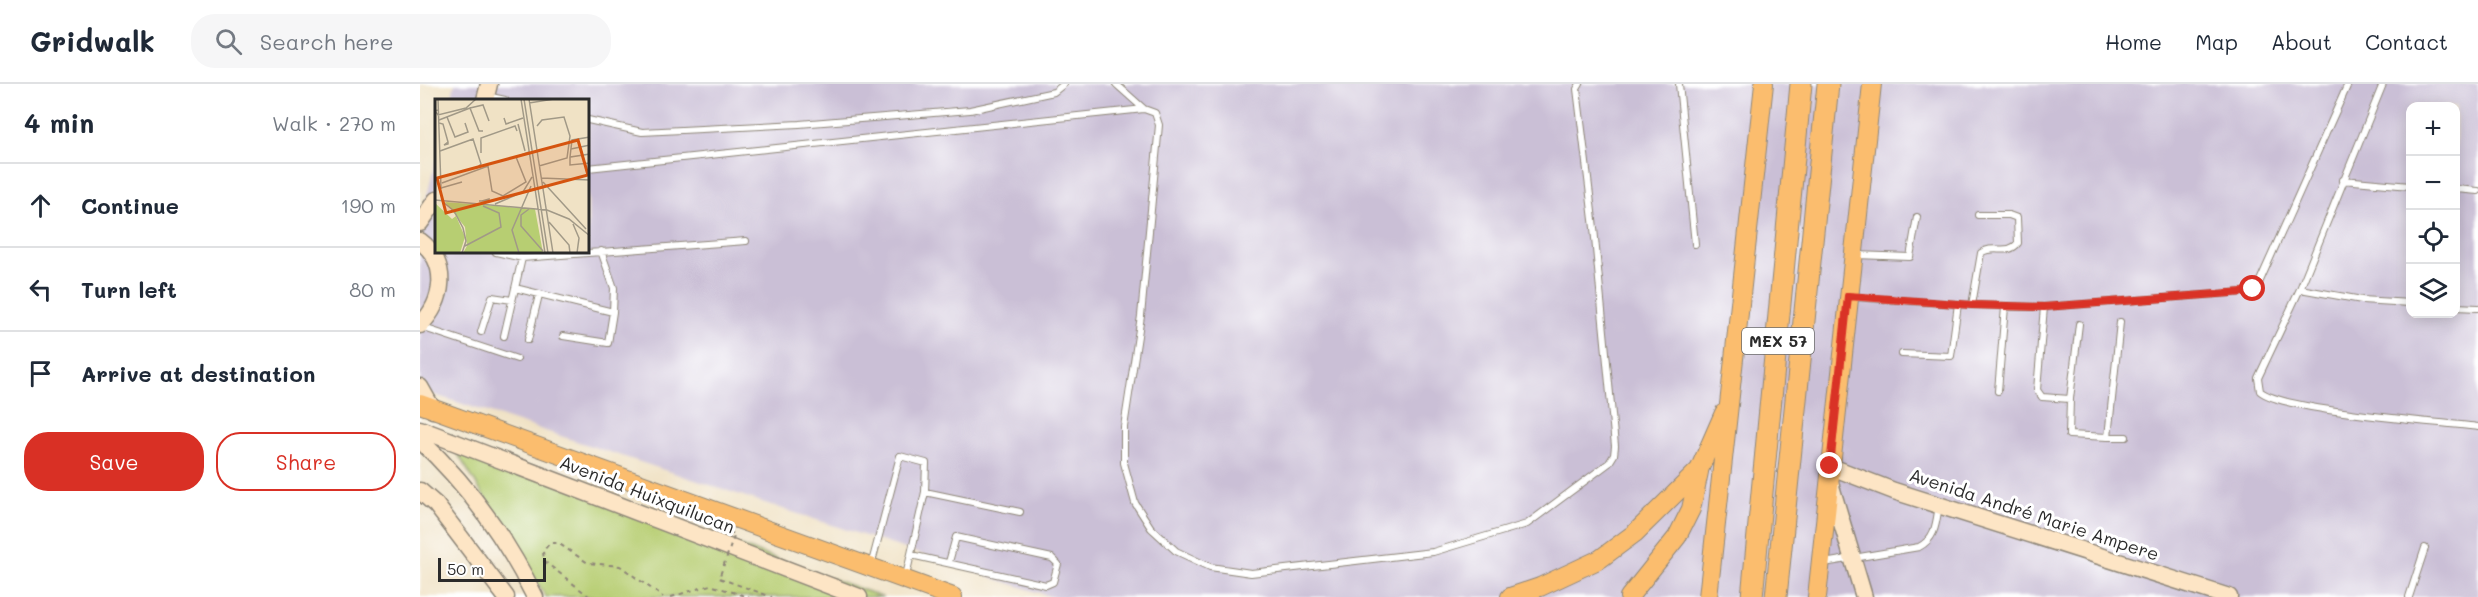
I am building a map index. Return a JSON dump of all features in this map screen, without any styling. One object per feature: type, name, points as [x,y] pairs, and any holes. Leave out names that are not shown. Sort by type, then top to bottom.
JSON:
[{"type":"highway","name":"MEX 57","points":[[1752,597],[1801,84]]},
{"type":"highway","name":"MEX 57","points":[[1776,597],[1828,84]]},
{"type":"main road","points":[[1708,597],[1732,394],[1764,84]]},
{"type":"main road","points":[[1817,597],[1872,84]]},
{"type":"main road","points":[[420,223],[435,201]]},
{"type":"main road","points":[[420,242],[436,255],[441,288],[437,303],[420,326]]},
{"type":"main road","points":[[420,387],[427,407],[953,597]]},
{"type":"main road","points":[[1629,597],[1677,537],[1691,509],[1699,470],[1732,394]]},
{"type":"main road","name":"Avenida Huixquilucan","points":[[420,429],[859,597]]},
{"type":"main road","points":[[420,440],[451,472],[485,513],[514,557],[535,597]]},
{"type":"main road","points":[[1510,597],[1600,559],[1635,533],[1699,470]]},
{"type":"main road","points":[[1829,472],[1851,559],[1864,597]]},
{"type":"main road","name":"Avenida André Marie Ampere","points":[[1829,472],[2229,597]]},
{"type":"main road","points":[[420,491],[436,505],[506,597]]},
{"type":"lane","points":[[590,120],[642,132],[799,124],[970,110],[1054,92],[1064,84]]},
{"type":"lane","points":[[1116,84],[1144,109],[1155,113],[1159,125],[1141,316],[1124,427],[1124,463],[1135,503],[1151,528],[1176,551],[1210,567],[1251,573],[1433,552],[1527,524],[1609,463],[1614,455],[1615,446],[1594,228],[1577,89],[1580,84]]},
{"type":"lane","points":[[1679,84],[1695,244]]},
{"type":"lane","points":[[1848,296],[2005,307],[2044,307],[2244,292],[2253,289],[2259,283],[2348,84]]},
{"type":"lane","points":[[2383,84],[2300,289],[2258,378],[2260,391],[2268,397],[2312,407],[2478,427]]},
{"type":"lane","points":[[487,94],[502,99]]},
{"type":"lane","points":[[590,168],[1144,109]]},
{"type":"lane","points":[[2343,180],[2406,186]]},
{"type":"lane","points":[[2460,189],[2478,191]]},
{"type":"lane","points":[[1972,305],[1978,259],[1981,253],[1986,249],[2008,250],[2018,243],[2017,218],[2009,215],[1978,214]]},
{"type":"lane","points":[[1852,255],[1910,257],[1917,217]]},
{"type":"lane","points":[[590,252],[746,241]]},
{"type":"lane","points":[[563,336],[608,343],[614,288],[601,251]]},
{"type":"lane","points":[[505,254],[522,258],[567,254]]},
{"type":"lane","points":[[504,336],[522,258]]},
{"type":"lane","points":[[515,288],[613,312]]},
{"type":"lane","points":[[2300,289],[2362,300],[2406,303]]},
{"type":"lane","points":[[528,340],[539,295]]},
{"type":"lane","points":[[481,332],[492,297],[512,300]]},
{"type":"lane","points":[[1902,354],[1951,356],[1958,304]]},
{"type":"lane","points":[[1998,391],[2005,307]]},
{"type":"lane","points":[[2044,307],[2038,394],[2070,399]]},
{"type":"lane","points":[[2460,307],[2478,308]]},
{"type":"lane","points":[[2108,437],[2120,322]]},
{"type":"lane","points":[[2079,324],[2070,399],[2069,435],[2126,437]]},
{"type":"lane","points":[[420,326],[517,359]]},
{"type":"lane","points":[[870,568],[900,456],[926,463],[924,492],[905,580]]},
{"type":"lane","points":[[924,492],[1020,512]]},
{"type":"lane","points":[[1821,564],[1919,547],[1929,542],[1934,534],[1939,505]]},
{"type":"lane","points":[[911,555],[1050,585],[1058,564],[1052,558],[956,537],[949,562]]},
{"type":"lane","points":[[2409,597],[2425,548]]},
{"type":"path","points":[[678,514],[735,534],[719,579],[772,597]]},
{"type":"path","points":[[590,597],[544,561],[543,551],[550,543],[558,543],[588,563],[620,566],[663,597]]},
{"type":"path","points":[[671,597],[710,585],[749,597]]},
{"type":"shaded area","points":[[455,84],[2478,84],[2478,597],[1052,597],[420,390],[420,226],[435,163],[435,254],[590,254],[590,99],[451,99]]},
{"type":"green space","points":[[451,443],[883,597],[546,597]]},
{"type":"route","points":[[1830,466],[1848,296],[2005,307],[2044,307],[2244,292],[2253,289]]}]
